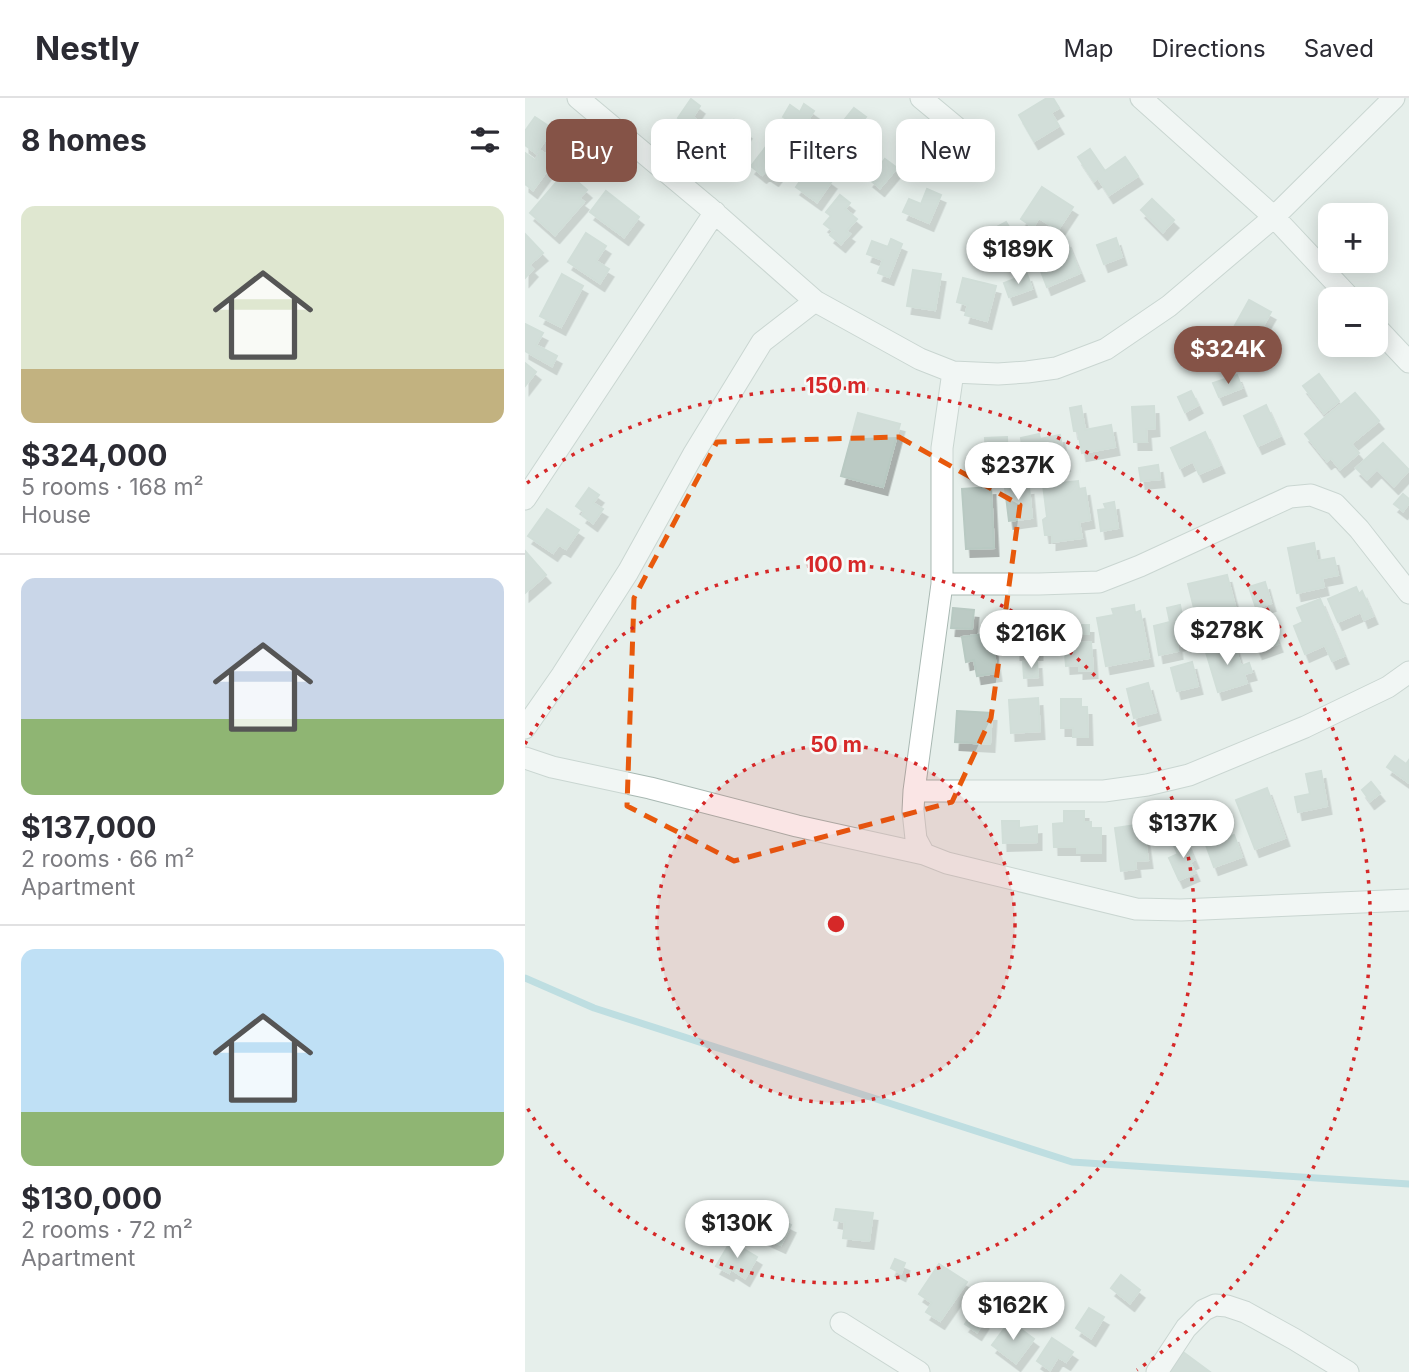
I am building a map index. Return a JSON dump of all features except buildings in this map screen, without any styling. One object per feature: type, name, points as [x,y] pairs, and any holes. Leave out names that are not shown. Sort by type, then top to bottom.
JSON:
[{"type":"street","points":[[578,98],[715,212],[815,301],[920,359],[953,372],[998,374],[1056,368],[1106,349],[1169,306],[1274,217],[1394,98]]},
{"type":"street","points":[[921,98],[946,119]]},
{"type":"street","points":[[1141,98],[1274,217],[1340,287]]},
{"type":"street","points":[[525,499],[715,212]]},
{"type":"street","points":[[525,728],[628,572],[693,455],[762,342],[815,301]]},
{"type":"street","points":[[1388,340],[1409,362]]},
{"type":"street","points":[[924,854],[916,839],[914,791],[942,583],[943,449],[953,372]]},
{"type":"street","points":[[942,583],[1099,582],[1290,497],[1311,495],[1335,504],[1359,529],[1409,593]]},
{"type":"street","points":[[914,791],[1104,792],[1189,775],[1305,727],[1388,687],[1409,672]]},
{"type":"street","points":[[525,758],[552,767],[650,788],[797,826],[924,854],[947,863],[1136,909],[1409,900]]},
{"type":"street","points":[[1157,1372],[1186,1328],[1204,1310],[1227,1306],[1245,1312],[1348,1372]]},
{"type":"street","points":[[841,1323],[919,1372]]},
{"type":"highlighted area","points":[[899,437],[1020,505],[991,718],[952,802],[734,861],[627,806],[634,598],[717,442]]},
{"type":"waterway","points":[[525,978],[594,1008],[1072,1162],[1409,1184]]}]
